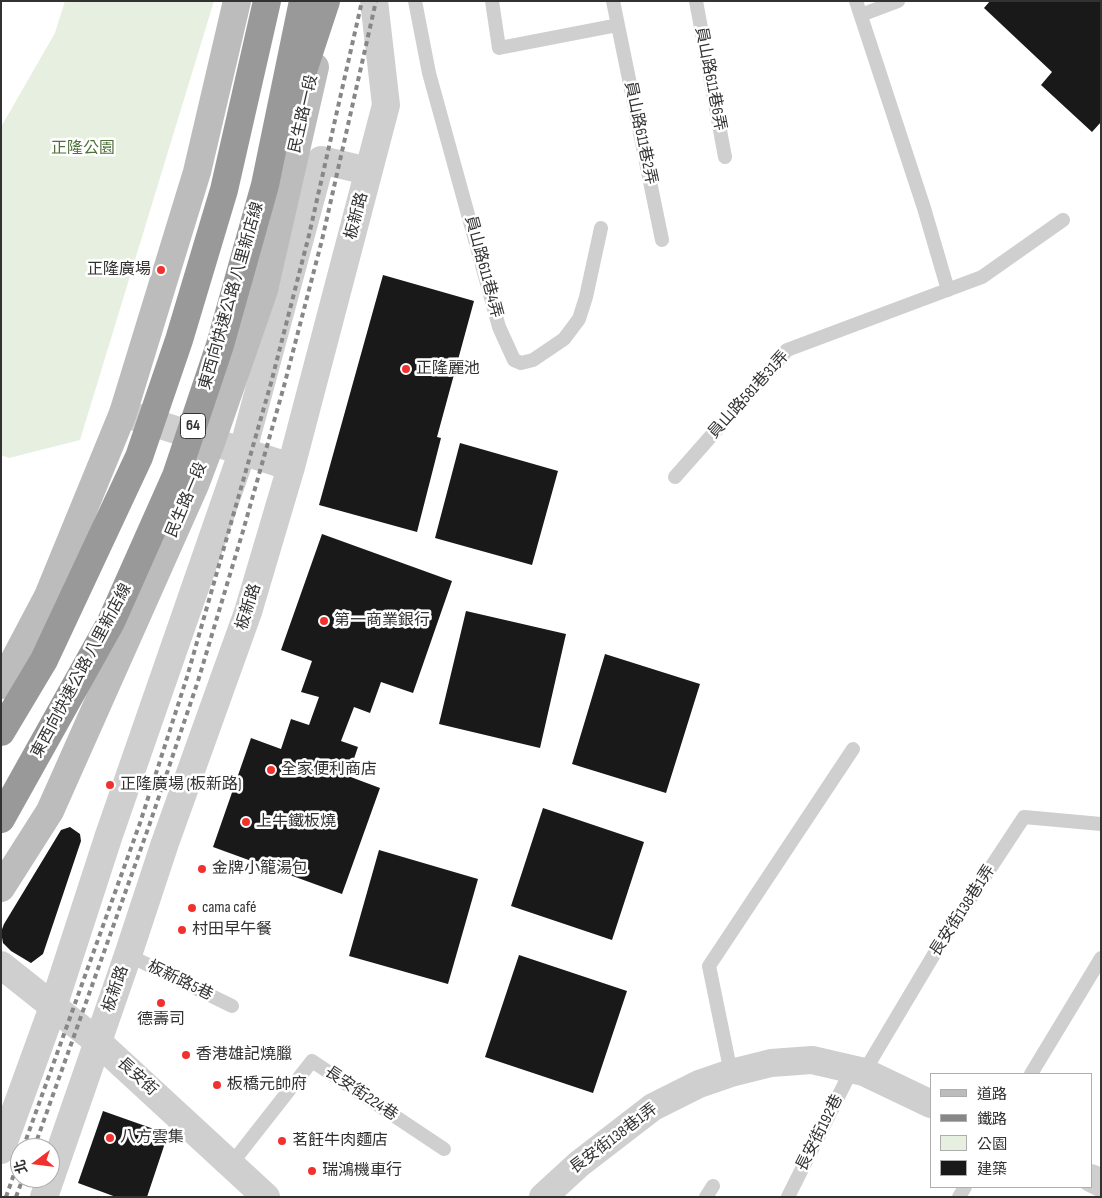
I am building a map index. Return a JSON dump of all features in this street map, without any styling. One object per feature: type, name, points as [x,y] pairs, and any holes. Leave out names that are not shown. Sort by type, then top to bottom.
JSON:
[{"type":"highway","points":[[1,732],[44,660],[139,457],[179,340],[224,190],[267,1]]},
{"type":"highway","name":"東西向快速公路 八里新店線","points":[[1,819],[111,622],[176,476],[220,345],[265,185],[303,1]]},
{"type":"highway","points":[[265,185],[328,1]]},
{"type":"main road","points":[[1,684],[48,596],[123,413],[197,172],[237,1]]},
{"type":"main road","name":"民生路一段","points":[[1,888],[50,811],[195,485],[212,440],[264,290],[328,1]]},
{"type":"street","name":"板新路","points":[[44,1197],[165,843],[248,612],[291,467],[386,105],[374,1]]},
{"type":"street","points":[[1,1150],[53,1007],[109,835],[243,450],[321,160],[368,171]]},
{"type":"street","points":[[123,413],[212,440],[291,467]]},
{"type":"street","name":"長安街","points":[[1,965],[98,1042],[232,1163],[266,1197]]},
{"type":"street","name":"長安街138巷1弄","points":[[543,1197],[579,1164],[653,1107],[699,1084],[731,1073],[771,1063],[812,1060],[858,1070],[930,1104]]},
{"type":"lane","name":"員山路611巷4弄","points":[[415,1],[429,73],[499,327],[514,360],[521,363],[533,360],[564,339],[579,319],[586,297],[601,228]]},
{"type":"lane","points":[[492,1],[499,48],[618,25]]},
{"type":"lane","name":"員山路611巷2弄","points":[[613,1],[662,240]]},
{"type":"lane","name":"員山路611巷6弄","points":[[696,1],[725,157]]},
{"type":"lane","points":[[856,1],[924,208],[948,290]]},
{"type":"lane","points":[[861,15],[898,1]]},
{"type":"lane","name":"員山路581巷31弄","points":[[676,477],[787,350],[982,277],[1063,220]]},
{"type":"lane","points":[[731,1073],[709,966],[853,748]]},
{"type":"lane","name":"長安街138巷1弄","points":[[858,1070],[1024,816],[1101,824]]},
{"type":"lane","name":"板新路5巷","points":[[128,955],[232,1006]]},
{"type":"lane","points":[[1032,1073],[1101,958]]},
{"type":"lane","name":"長安街224巷","points":[[232,1163],[312,1061],[444,1149]]},
{"type":"lane","name":"長安街192巷","points":[[788,1197],[858,1070]]},
{"type":"green space","name":"正隆公園","points":[[65,1],[214,1],[80,440],[9,458],[1,455],[1,127],[55,33]]},
{"type":"building","points":[[990,1],[1101,1],[1101,122],[1092,132],[1041,85],[1052,72],[984,8]]},
{"type":"building","name":"正隆麗池","points":[[383,275],[474,301],[437,437],[441,438],[417,532],[319,505]]},
{"type":"building","points":[[460,443],[558,471],[532,565],[435,538]]},
{"type":"building","points":[[322,534],[452,581],[413,693],[381,682],[370,713],[354,707],[341,741],[358,747],[348,776],[380,788],[342,894],[213,847],[251,738],[281,749],[291,719],[309,725],[319,697],[301,692],[312,661],[281,650]]},
{"type":"building","points":[[466,611],[566,634],[540,748],[439,724]]},
{"type":"building","points":[[605,654],[700,684],[666,793],[572,764]]},
{"type":"building","points":[[543,808],[644,842],[612,940],[511,906]]},
{"type":"building","points":[[70,827],[80,834],[81,841],[43,954],[31,963],[11,951],[3,943],[1,932],[61,830]]},
{"type":"building","points":[[379,850],[478,879],[448,984],[349,956]]},
{"type":"building","points":[[519,955],[627,991],[593,1093],[485,1057]]},
{"type":"building","points":[[103,1111],[168,1134],[147,1197],[116,1197],[78,1183]]},
{"type":"railway","points":[[27,1138],[140,823],[187,677],[271,383],[309,235],[362,1]]},
{"type":"railway","points":[[38,1138],[149,826],[198,681],[243,531],[284,386],[322,240],[376,1]]},
{"type":"railway","points":[[6,1197],[10,1186]]},
{"type":"railway","points":[[16,1197],[19,1188]]},
{"type":"place","name":"正隆廣場","points":[[161,270]]},
{"type":"place","name":"正隆麗池","points":[[406,369]]},
{"type":"place","name":"第一商業銀行","points":[[324,621]]},
{"type":"place","name":"全家便利商店","points":[[271,770]]},
{"type":"place","name":"正隆廣場 (板新路)","points":[[110,785]]},
{"type":"place","name":"上牛鐵板燒","points":[[246,822]]},
{"type":"place","name":"金牌小籠湯包","points":[[202,869]]},
{"type":"place","name":"cama café","points":[[192,908]]},
{"type":"place","name":"村田早午餐","points":[[182,930]]},
{"type":"place","name":"德壽司","points":[[161,1003]]},
{"type":"place","name":"香港雄記燒臘","points":[[186,1055]]},
{"type":"place","name":"板橋元帥府","points":[[217,1085]]},
{"type":"place","name":"八方雲集","points":[[110,1138]]},
{"type":"place","name":"茗飪牛肉麵店","points":[[282,1141]]},
{"type":"place","name":"瑞鴻機車行","points":[[312,1171]]}]
